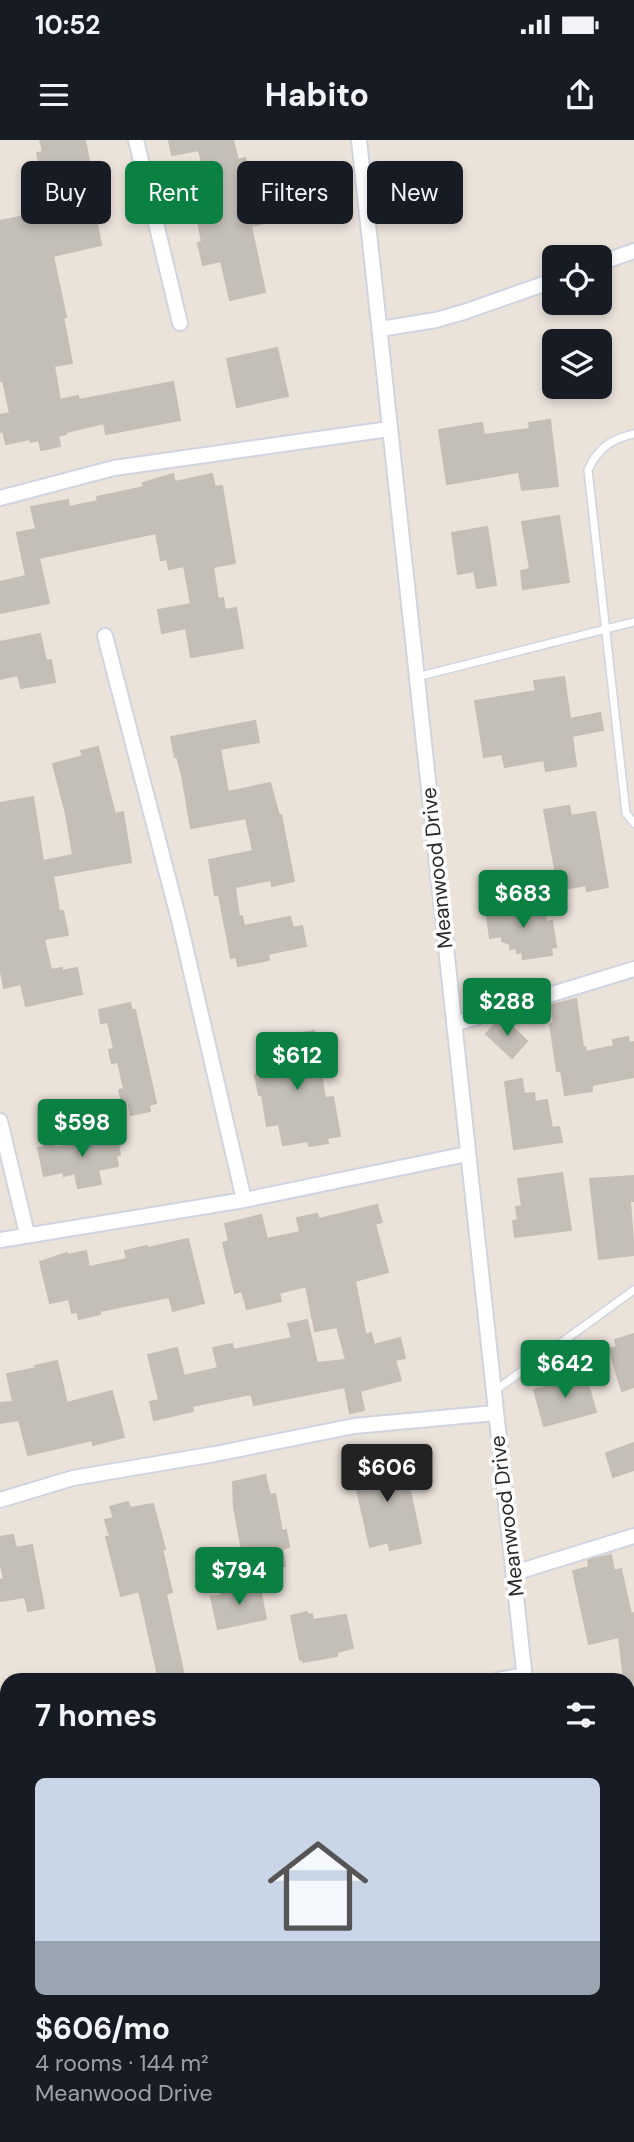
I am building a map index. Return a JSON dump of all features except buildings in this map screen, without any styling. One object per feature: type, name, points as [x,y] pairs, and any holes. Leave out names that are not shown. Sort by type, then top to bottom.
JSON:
[{"type":"street","points":[[136,140],[180,323]]},
{"type":"street","name":"Meanwood Drive","points":[[359,140],[524,1673]]},
{"type":"street","points":[[612,259],[634,251]]},
{"type":"street","points":[[380,329],[454,315],[542,285]]},
{"type":"street","points":[[0,498],[114,468],[389,429]]},
{"type":"street","points":[[105,636],[179,920],[244,1199]]},
{"type":"street","points":[[454,1024],[634,969]]},
{"type":"street","points":[[0,1121],[27,1234]]},
{"type":"street","points":[[0,1240],[244,1199],[467,1154]]},
{"type":"street","points":[[0,1500],[73,1478],[215,1454],[354,1426],[495,1413]]},
{"type":"street","points":[[514,1573],[634,1536]]},
{"type":"lane","points":[[634,434],[604,445],[588,470],[626,814],[634,823]]},
{"type":"lane","points":[[416,678],[634,622]]},
{"type":"lane","points":[[493,1392],[634,1290]]}]
